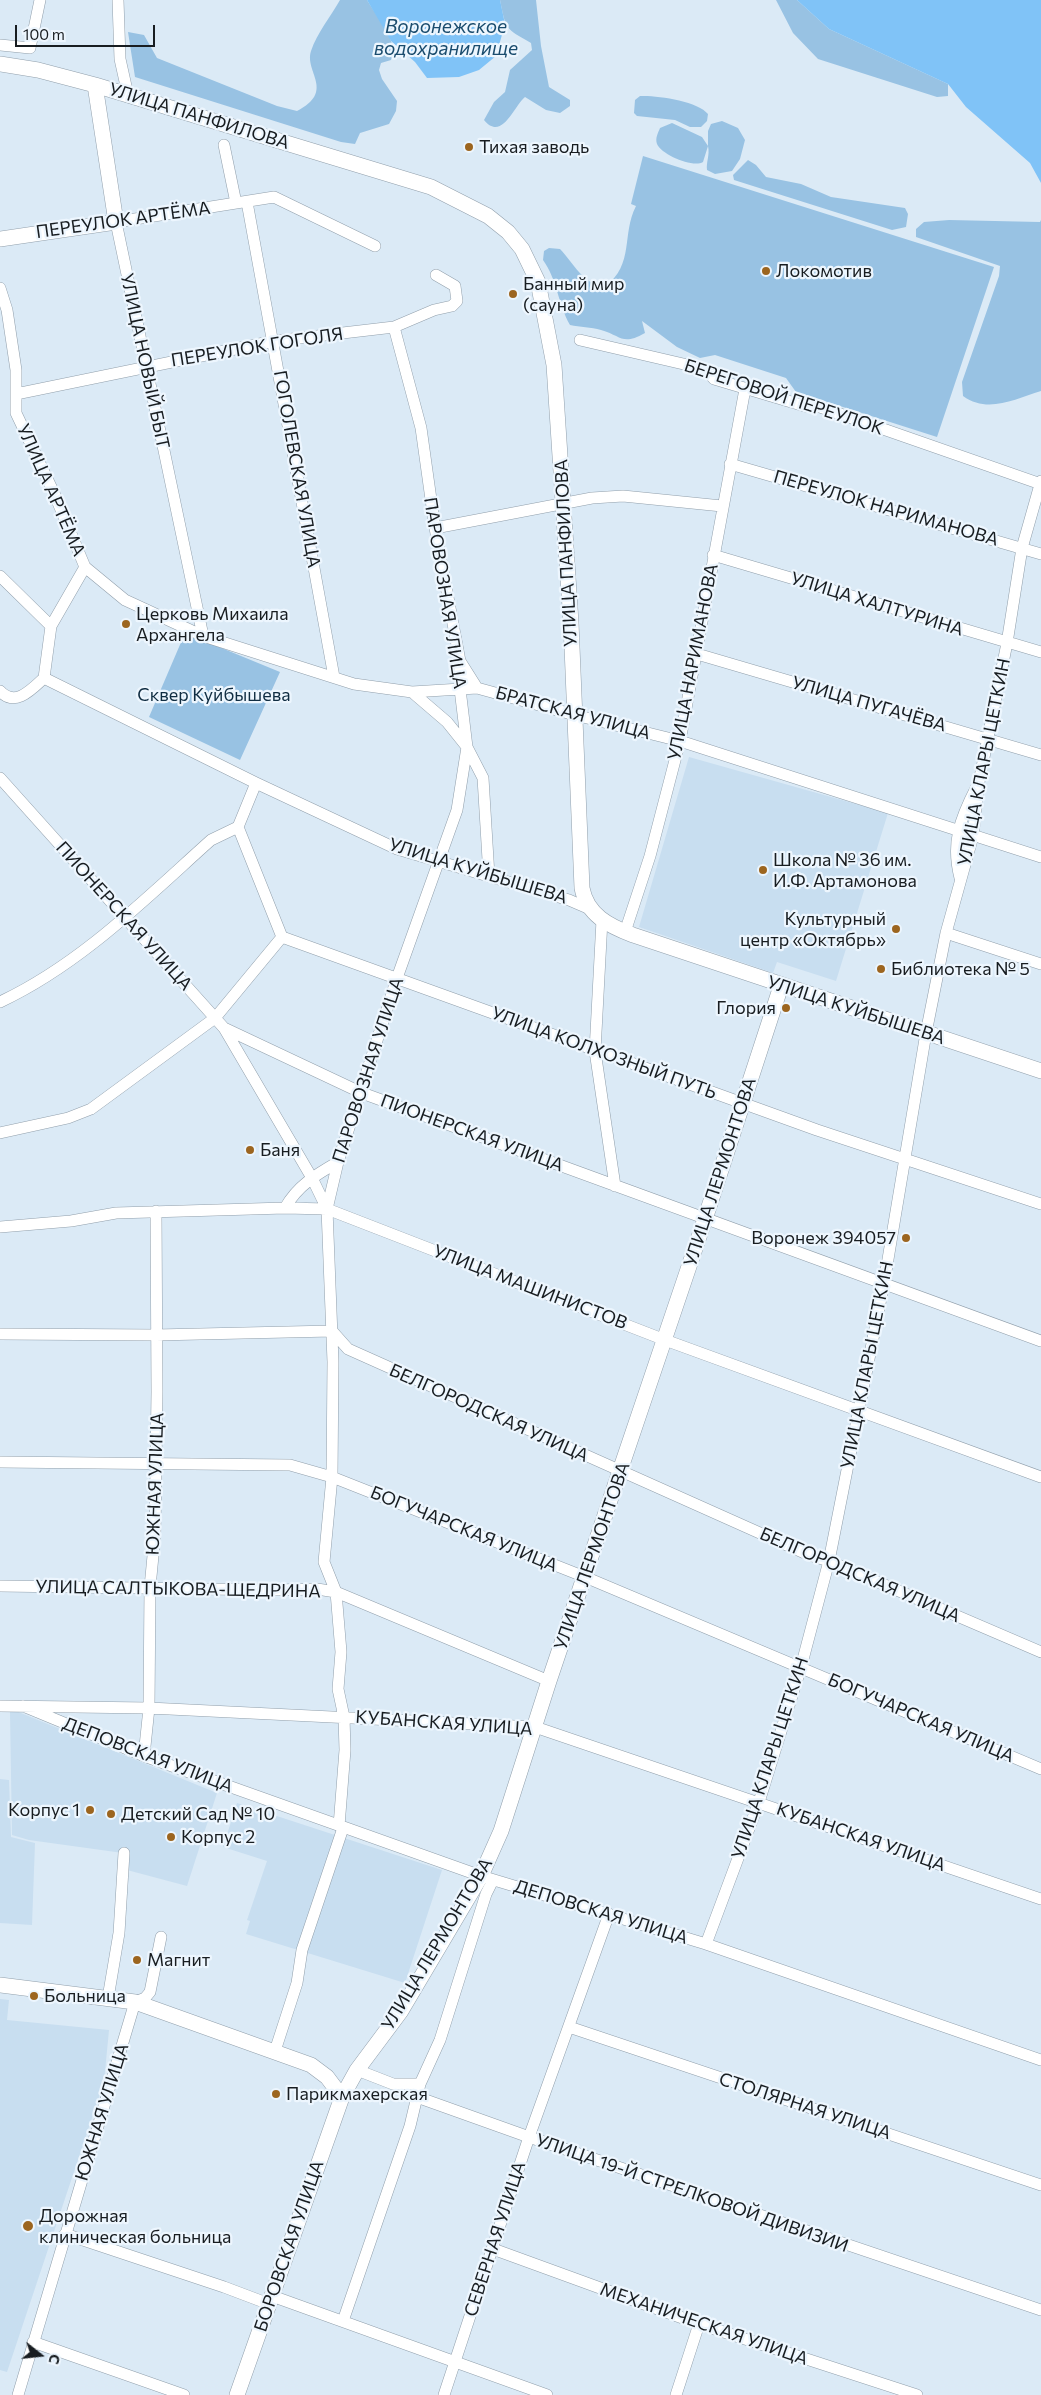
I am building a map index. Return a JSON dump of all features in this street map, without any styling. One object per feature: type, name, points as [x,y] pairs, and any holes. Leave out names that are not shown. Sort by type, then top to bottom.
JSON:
[{"type":"street","points":[[0,45],[30,48],[40,0]]},
{"type":"street","points":[[118,0],[120,58],[128,95]]},
{"type":"street","name":"УЛИЦА ПАНФИЛОВА","points":[[0,64],[38,70],[95,85],[431,187],[488,216],[508,232],[522,249],[538,282],[554,365],[564,504],[582,888],[590,909]]},
{"type":"street","name":"УЛИЦА НОВЫЙ БЫТ","points":[[95,85],[116,222],[203,636]]},
{"type":"street","name":"ГОГОЛЕВСКАЯ УЛИЦА","points":[[224,145],[242,203],[274,341],[334,677]]},
{"type":"street","name":"ПЕРЕУЛОК АРТЁМА","points":[[0,239],[274,197],[375,246]]},
{"type":"street","name":"ПЕРЕУЛОК ГОГОЛЯ","points":[[16,394],[145,365],[274,341],[394,327],[434,310],[452,306],[457,301],[455,286],[436,275]]},
{"type":"street","name":"УЛИЦА АРТЁМА","points":[[0,288],[7,310],[16,370],[16,413],[54,493],[85,567],[51,626]]},
{"type":"street","name":"ПАРОВОЗНАЯ УЛИЦА","points":[[275,2051],[297,1983],[302,1950],[341,1827],[345,1750],[344,1717],[338,1689],[341,1652],[336,1592],[324,1562],[332,1477],[332,1331],[327,1209],[338,1162],[362,1093],[397,978],[457,810],[467,747],[460,689],[460,661],[435,528],[421,428],[394,327]]},
{"type":"street","name":"БЕРЕГОВОЙ ПЕРЕУЛОК","points":[[580,340],[705,369],[714,379],[808,408],[820,407],[1041,483]]},
{"type":"street","name":"УЛИЦА НАРИМАНОВА","points":[[625,932],[650,856],[680,742],[745,388]]},
{"type":"street","name":"ПЕРЕУЛОК НАРИМАНОВА","points":[[730,464],[1041,554]]},
{"type":"street","name":"УЛИЦА КЛАРЫ ЦЕТКИН","points":[[706,1944],[759,1802],[801,1667],[828,1560],[884,1283],[926,1033],[946,933],[973,836],[979,782],[1007,643],[1022,548],[1041,483]]},
{"type":"street","points":[[435,528],[592,498],[623,496],[722,506]]},
{"type":"street","name":"УЛИЦА ХАЛТУРИНА","points":[[713,555],[1041,652]]},
{"type":"street","name":"БРАТСКАЯ УЛИЦА","points":[[85,567],[125,600],[203,636],[354,684],[412,692],[477,688],[575,716],[680,742],[1041,857]]},
{"type":"street","points":[[0,576],[51,626],[44,678],[21,697],[13,698],[0,691]]},
{"type":"street","name":"УЛИЦА ПУГАЧЁВА","points":[[697,654],[1041,755]]},
{"type":"street","points":[[460,661],[477,688]]},
{"type":"street","name":"УЛИЦА КУЙБЫШЕВА","points":[[44,678],[256,783],[397,849],[569,900],[590,909],[602,920],[625,932],[781,986],[1041,1071]]},
{"type":"street","points":[[412,692],[448,722],[467,747],[483,778],[489,876]]},
{"type":"street","name":"ПИОНЕРСКАЯ УЛИЦА","points":[[0,778],[224,1028],[362,1093],[1041,1341]]},
{"type":"street","points":[[960,880],[955,858],[958,831],[979,782]]},
{"type":"street","points":[[0,1002],[23,991],[72,961],[212,840],[238,827],[256,783]]},
{"type":"street","points":[[0,1133],[59,1120],[91,1109],[215,1018],[282,937],[238,827]]},
{"type":"street","points":[[569,900],[576,896],[582,888]]},
{"type":"street","points":[[602,920],[595,1051],[615,1186]]},
{"type":"street","points":[[946,933],[1041,964]]},
{"type":"street","name":"УЛИЦА КОЛХОЗНЫЙ ПУТЬ","points":[[282,937],[844,1140],[906,1158],[1041,1204]]},
{"type":"street","name":"УЛИЦА ЛЕРМОНТОВА","points":[[342,2097],[358,2070],[401,2010],[487,1878],[549,1681],[665,1340],[781,986]]},
{"type":"street","points":[[224,1028],[312,1178],[327,1209]]},
{"type":"street","points":[[285,1208],[292,1194],[312,1178],[338,1162]]},
{"type":"street","name":"УЛИЦА МАШИНИСТОВ","points":[[0,1227],[71,1221],[116,1213],[285,1208],[327,1209],[665,1340],[1041,1477]]},
{"type":"street","name":"ЮЖНАЯ УЛИЦА","points":[[144,1756],[149,1708],[150,1587],[155,1535],[154,1465],[158,1392],[156,1211]]},
{"type":"street","points":[[0,1334],[156,1335],[332,1331]]},
{"type":"street","name":"БЕЛГОРОДСКАЯ УЛИЦА","points":[[332,1331],[348,1348],[620,1472],[809,1555],[828,1560],[1041,1652]]},
{"type":"street","points":[[332,1362],[348,1348]]},
{"type":"street","name":"БОГУЧАРСКАЯ УЛИЦА","points":[[0,1462],[290,1465],[332,1477],[584,1576],[1041,1770]]},
{"type":"street","name":"УЛИЦА САЛТЫКОВА-ЩЕДРИНА","points":[[0,1586],[316,1589],[336,1592],[549,1681]]},
{"type":"street","name":"КУБАНСКАЯ УЛИЦА","points":[[0,1706],[149,1708],[534,1727],[1041,1899]]},
{"type":"street","name":"ДЕПОВСКАЯ УЛИЦА","points":[[23,1706],[144,1756],[487,1878],[706,1944],[1041,2060]]},
{"type":"street","points":[[108,1998],[119,1933],[124,1853]]},
{"type":"street","points":[[343,2321],[410,2126],[420,2084],[440,2040],[486,1894],[487,1878]]},
{"type":"street","name":"СЕВЕРНАЯ УЛИЦА","points":[[444,2395],[528,2138],[609,1914]]},
{"type":"street","points":[[135,2002],[146,1998],[150,1992],[161,1937]]},
{"type":"street","points":[[0,1985],[135,2002],[275,2051],[319,2069],[334,2084],[342,2097]]},
{"type":"street","name":"ЮЖНАЯ УЛИЦА","points":[[18,2395],[135,2002]]},
{"type":"street","name":"СТОЛЯРНАЯ УЛИЦА","points":[[568,2027],[1041,2184]]},
{"type":"street","points":[[358,2070],[393,2084],[420,2084]]},
{"type":"street","name":"БОРОВСКАЯ УЛИЦА","points":[[237,2395],[342,2097]]},
{"type":"street","name":"УЛИЦА 19-Й СТРЕЛКОВОЙ ДИВИЗИИ","points":[[417,2097],[528,2138],[1041,2310]]},
{"type":"street","points":[[65,2234],[224,2287],[343,2321],[547,2395]]},
{"type":"street","name":"МЕХАНИЧЕСКАЯ УЛИЦА","points":[[493,2249],[699,2324],[917,2395]]},
{"type":"street","points":[[676,2395],[699,2324]]},
{"type":"street","points":[[33,2342],[184,2395]]},
{"type":"shaded area","name":"Школа № 36 им. И.Ф. Артамонова","points":[[689,757],[888,813],[836,981],[777,962],[773,973],[639,927]]},
{"type":"shaded area","name":"Детский Сад № 10","points":[[16,1711],[217,1793],[187,1886],[127,1870],[130,1854],[29,1840],[12,1835],[10,1712]]},
{"type":"shaded area","points":[[0,1779],[9,1780],[11,1837],[35,1843],[32,1925],[0,1923]]},
{"type":"shaded area","points":[[237,1803],[442,1870],[405,1983],[246,1934],[250,1921],[247,1920],[267,1861],[223,1847]]},
{"type":"shaded area","name":"Дорожная клиническая больница","points":[[0,1999],[9,2000],[7,2020],[109,2030],[104,2082],[7,2372],[0,2370]]},
{"type":"green space","points":[[340,0],[367,0],[390,37],[393,52],[391,60],[381,63],[379,70],[382,79],[397,101],[396,111],[389,124],[360,133],[355,144],[341,142],[135,77],[128,32],[144,35],[157,58],[277,106],[297,111],[309,104],[315,96],[317,89],[311,66],[311,51],[320,31]]},
{"type":"green space","points":[[500,0],[536,0],[541,46],[549,87],[570,100],[570,106],[560,113],[546,110],[525,97],[502,125],[490,126],[484,120],[494,102],[505,92],[510,70],[532,50],[531,43],[511,31],[508,27]]},
{"type":"green space","points":[[776,0],[797,0],[829,29],[948,84],[948,96],[937,97],[818,59],[793,33]]},
{"type":"green space","points":[[640,96],[686,102],[703,109],[708,114],[707,121],[701,127],[690,127],[675,120],[637,116],[634,113],[635,100]]},
{"type":"green space","points":[[722,121],[738,128],[745,140],[740,159],[732,171],[715,174],[707,170],[708,131],[711,124]]},
{"type":"green space","points":[[672,123],[702,137],[708,146],[703,162],[685,162],[671,156],[660,148],[657,144],[657,138],[660,128]]},
{"type":"green space","points":[[643,156],[994,267],[937,437],[796,392],[786,378],[715,355],[700,358],[677,347],[642,321],[645,333],[631,339],[622,339],[597,329],[570,325],[548,267],[543,260],[544,251],[549,248],[560,249],[585,278],[605,287],[614,278],[624,259],[629,228],[636,206],[631,204]]},
{"type":"green space","points":[[748,160],[756,165],[766,177],[801,184],[831,197],[905,208],[908,214],[906,227],[892,230],[734,180],[733,175]]},
{"type":"green space","points":[[949,220],[1040,222],[1041,220],[1041,391],[1011,401],[992,404],[982,404],[963,396],[962,382],[999,276],[1000,266],[916,237],[916,229],[924,222]]},
{"type":"green space","name":"Сквер Куйбышева","points":[[185,633],[280,672],[240,760],[149,717]]},
{"type":"water","name":"Воронежское водохранилище","points":[[367,0],[500,0],[505,24],[496,56],[479,70],[459,77],[427,78],[415,62],[391,41]]},
{"type":"water","points":[[797,0],[1041,0],[1041,183],[1030,163],[966,107],[948,84],[829,29]]},
{"type":"place","name":"Тихая заводь","points":[[469,147]]},
{"type":"place","name":"Локомотив","points":[[766,271]]},
{"type":"place","name":"Банный мир (сауна)","points":[[513,294]]},
{"type":"place","name":"Церковь Михаила Архангела","points":[[126,624]]},
{"type":"place","name":"Школа № 36 им. И.Ф. Артамонова","points":[[763,870]]},
{"type":"place","name":"Культурный центр «Октябрь»","points":[[896,929]]},
{"type":"place","name":"Библиотека № 5","points":[[881,969]]},
{"type":"place","name":"Глория","points":[[786,1008]]},
{"type":"place","name":"Баня","points":[[250,1150]]},
{"type":"place","name":"Воронеж 394057","points":[[906,1238]]},
{"type":"place","name":"Корпус 1","points":[[90,1810]]},
{"type":"place","name":"Детский Сад № 10","points":[[111,1814]]},
{"type":"place","name":"Корпус 2","points":[[171,1837]]},
{"type":"place","name":"Магнит","points":[[137,1960]]},
{"type":"place","name":"Больница","points":[[34,1996]]},
{"type":"place","name":"Парикмахерская","points":[[276,2094]]},
{"type":"place","name":"Дорожная клиническая больница","points":[[28,2226]]}]
